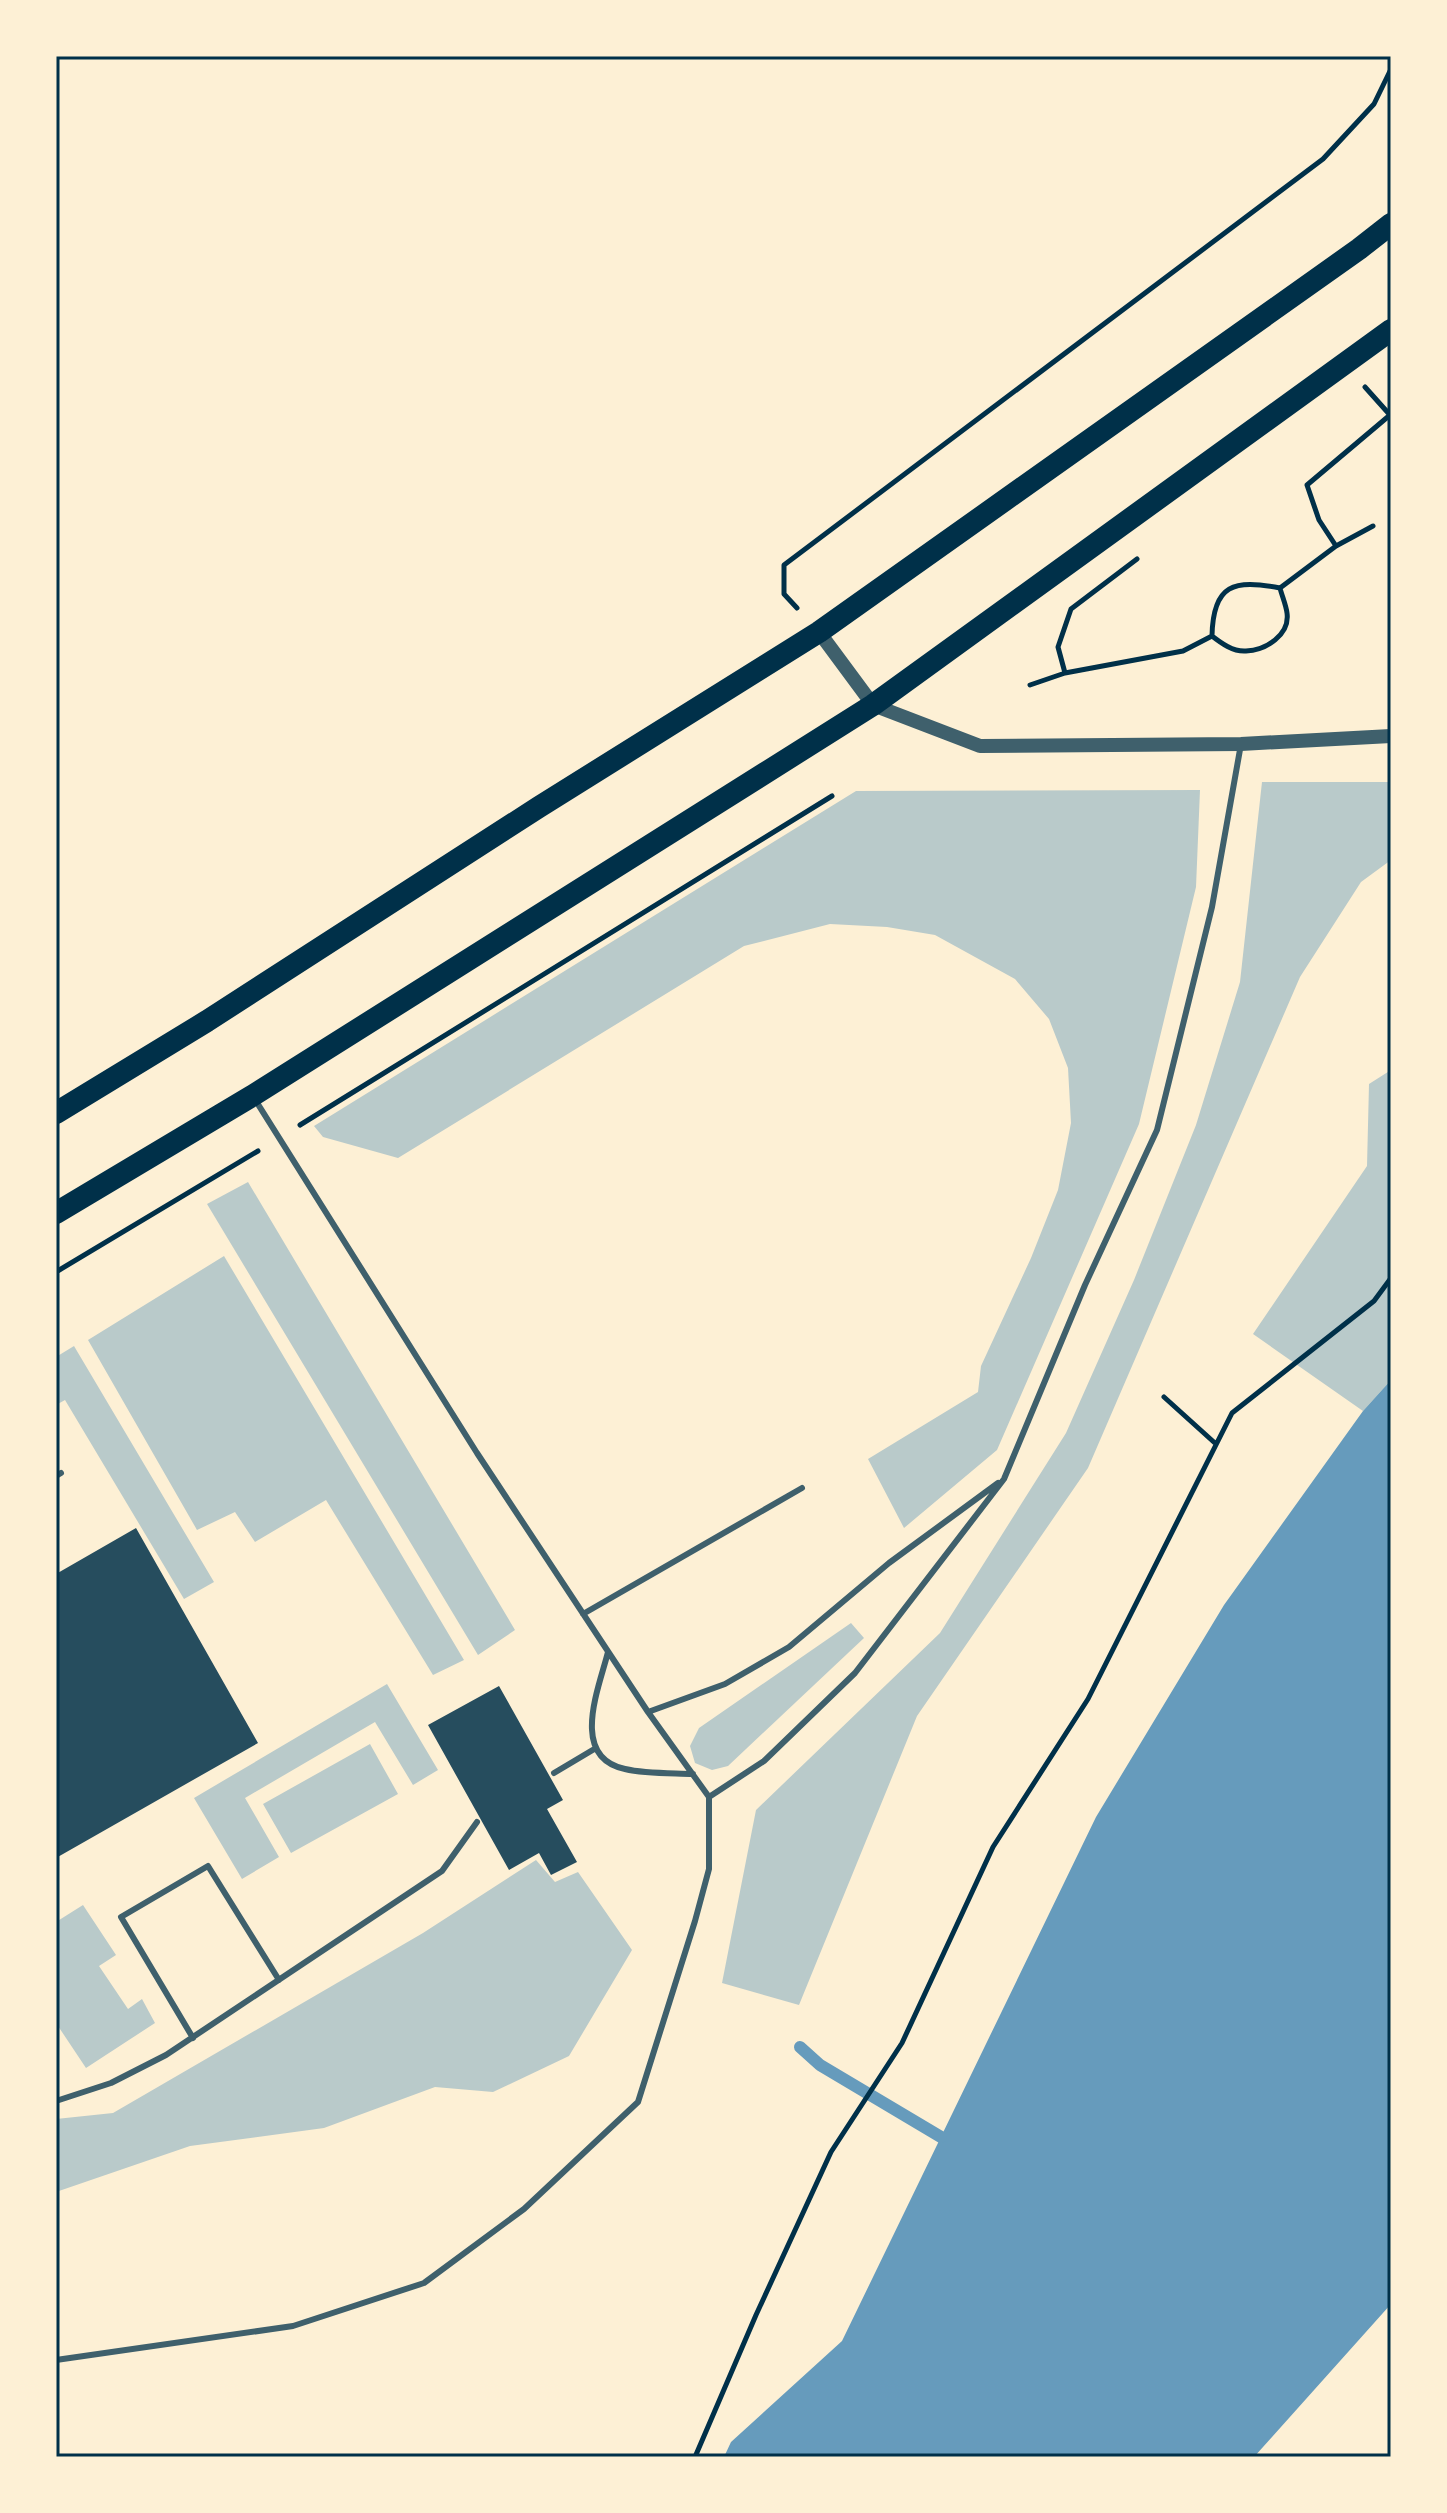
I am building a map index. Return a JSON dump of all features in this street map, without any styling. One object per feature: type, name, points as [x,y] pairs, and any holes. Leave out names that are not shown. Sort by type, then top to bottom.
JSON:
[{"type":"highway","points":[[1359,249],[1391,215]]},
{"type":"highway","points":[[56,1113],[207,1021],[539,807],[819,632],[1391,224]]},
{"type":"highway","points":[[56,1213],[252,1096],[873,705],[1391,330]]},
{"type":"street","points":[[819,632],[873,705],[980,746],[1241,744],[1391,736]]},
{"type":"lane","points":[[709,1797],[764,1761],[855,1673],[1004,1479],[1085,1285],[1157,1130],[1212,907],[1241,744]]},
{"type":"lane","points":[[56,2360],[293,2326],[424,2283],[524,2209],[638,2102],[709,1869],[709,1797],[648,1712],[477,1453],[252,1096]]},
{"type":"lane","points":[[648,1712],[725,1684],[789,1647],[889,1563],[1004,1479]]},
{"type":"lane","points":[[583,1614],[802,1488]]},
{"type":"lane","points":[[608,1652],[590,1728],[596,1748],[607,1762],[625,1769],[694,1775]]},
{"type":"lane","points":[[554,1773],[596,1748]]},
{"type":"lane","points":[[56,2101],[111,2083],[193,2038],[442,1871],[477,1822]]},
{"type":"lane","points":[[193,2038],[121,1917],[208,1866],[279,1980]]},
{"type":"path","points":[[819,632],[784,594],[784,565],[1323,159],[1374,104],[1391,69]]},
{"type":"path","points":[[1336,546],[1319,520],[1307,485],[1390,415],[1365,387],[1353,396]]},
{"type":"path","points":[[1212,636],[1216,602],[1233,587],[1250,582],[1280,588],[1336,546],[1373,526]]},
{"type":"path","points":[[1065,673],[1058,647],[1071,609],[1144,553]]},
{"type":"path","points":[[1212,636],[1227,646],[1245,651],[1270,644],[1283,633],[1288,614],[1280,588]]},
{"type":"path","points":[[1030,685],[1065,673],[1183,651],[1212,636]]},
{"type":"path","points":[[56,1272],[278,1139],[832,796]]},
{"type":"path","points":[[695,2457],[831,2152],[902,2043],[993,1847],[1088,1699],[1232,1413],[1374,1301],[1391,1278]]},
{"type":"path","points":[[1164,1397],[1216,1444]]},
{"type":"shaded area","points":[[1262,782],[1391,782],[1391,860],[1361,882],[1300,977],[1088,1468],[917,1716],[799,2005],[722,1983],[756,1810],[940,1633],[1066,1433],[1134,1280],[1196,1125],[1240,982]]},
{"type":"shaded area","points":[[1200,790],[1196,887],[1139,1124],[997,1450],[904,1528],[868,1459],[978,1392],[981,1366],[1031,1258],[1058,1190],[1071,1123],[1068,1068],[1049,1019],[1015,979],[935,935],[887,927],[830,924],[744,946],[398,1158],[323,1137],[314,1126],[856,791]]},
{"type":"shaded area","points":[[1391,1070],[1391,1380],[1363,1411],[1253,1334],[1367,1166],[1369,1084]]},
{"type":"shaded area","points":[[248,1182],[515,1630],[478,1655],[207,1204]]},
{"type":"shaded area","points":[[224,1256],[464,1660],[433,1675],[326,1500],[255,1542],[235,1512],[197,1530],[88,1340]]},
{"type":"shaded area","points":[[74,1346],[214,1582],[184,1599],[65,1400],[56,1405],[56,1357]]},
{"type":"shaded area","points":[[851,1623],[864,1638],[728,1766],[712,1770],[695,1763],[690,1746],[699,1728]]},
{"type":"shaded area","points":[[387,1684],[438,1770],[413,1785],[375,1722],[245,1798],[279,1857],[242,1879],[194,1798]]},
{"type":"shaded area","points":[[370,1744],[398,1794],[291,1853],[263,1804]]},
{"type":"shaded area","points":[[536,1860],[555,1882],[578,1872],[632,1950],[569,2056],[493,2092],[435,2087],[324,2128],[190,2146],[56,2192],[56,2119],[113,2113],[423,1933]]},
{"type":"shaded area","points":[[83,1905],[116,1955],[99,1966],[128,2009],[142,1999],[155,2023],[86,2068],[56,2023],[56,1922]]},
{"type":"water","points":[[1391,1380],[1391,2304],[1254,2457],[724,2457],[731,2442],[842,2341],[1096,1817],[1224,1605],[1363,1411]]},
{"type":"building","points":[[136,1528],[258,1743],[56,1858],[56,1574]]},
{"type":"building","points":[[499,1686],[563,1800],[547,1809],[577,1862],[551,1875],[539,1853],[509,1870],[428,1725]]},
{"type":"waterway","points":[[800,2047],[820,2065],[941,2137]]}]
